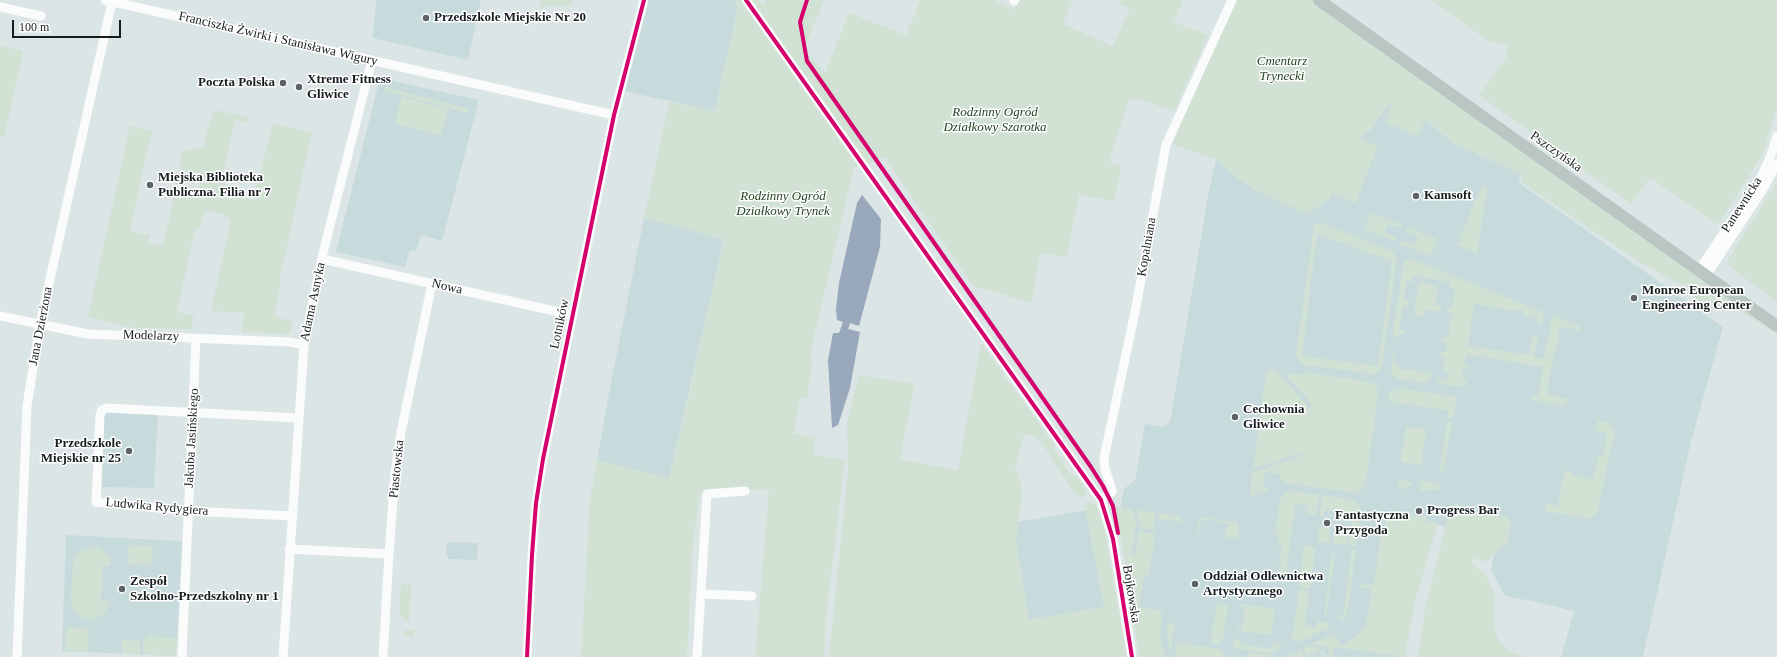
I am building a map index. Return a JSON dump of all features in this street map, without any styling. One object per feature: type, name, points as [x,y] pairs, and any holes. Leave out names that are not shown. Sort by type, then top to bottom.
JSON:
[{"type":"main road","name":"Pszczyńska","points":[[1319,0],[1777,326]]},
{"type":"street","points":[[150,9],[152,0]]},
{"type":"street","name":"Lotników","points":[[527,657],[532,555],[538,489],[550,420],[614,115],[644,0]]},
{"type":"street","name":"Bojkowska","points":[[746,0],[1101,500],[1113,539],[1132,657]]},
{"type":"street","name":"Kopalniana","points":[[1101,500],[1112,492],[1104,458],[1135,312],[1166,145],[1232,0]]},
{"type":"street","name":"Franciszka Żwirki i Stanisława Wigury","points":[[109,1],[150,9],[614,115]]},
{"type":"street","name":"Jana Dzierżona","points":[[17,657],[27,406],[40,324],[109,1]]},
{"type":"street","points":[[0,7],[41,16]]},
{"type":"street","name":"Adama Asnyka","points":[[283,657],[289,549],[304,345],[322,259],[372,60]]},
{"type":"street","name":"Panewnicka","points":[[1702,273],[1760,179],[1772,155],[1777,136]]},
{"type":"street","name":"Panewnicka","points":[[1702,273],[1763,189],[1777,163]]},
{"type":"street","name":"Nowa","points":[[322,259],[572,315]]},
{"type":"street","name":"Piastowska","points":[[383,657],[388,554],[395,473],[401,432],[432,284]]},
{"type":"street","name":"Modelarzy","points":[[0,316],[88,334],[290,342],[304,345]]},
{"type":"street","name":"Jakuba Jasińskiego","points":[[182,657],[194,412],[196,338]]},
{"type":"street","name":"Ludwika Rydygiera","points":[[292,516],[189,511],[96,502],[100,415],[102,410],[107,408],[298,418]]},
{"type":"street","points":[[697,657],[708,494],[745,491]]},
{"type":"street","points":[[289,549],[388,554]]},
{"type":"street","points":[[701,594],[752,596]]},
{"type":"shaded area","points":[[376,0],[481,0],[468,60],[373,38]]},
{"type":"shaded area","points":[[648,0],[734,0],[738,7],[715,111],[623,91]]},
{"type":"shaded area","points":[[380,78],[479,100],[442,241],[421,235],[416,251],[410,250],[405,267],[336,252]]},
{"type":"shaded area","points":[[1393,103],[1422,116],[1456,144],[1522,174],[1518,182],[1723,327],[1691,442],[1643,657],[1561,657],[1574,611],[1505,596],[1491,570],[1500,518],[1447,527],[1395,517],[1405,657],[1147,657],[1120,510],[1124,489],[1135,480],[1145,424],[1163,427],[1170,422],[1208,196],[1216,159],[1238,179],[1329,199],[1359,138],[1372,128],[1384,108]]},
{"type":"shaded area","points":[[644,218],[724,239],[669,479],[597,460]]},
{"type":"shaded area","name":"Przedszkole Miejskie nr 25","points":[[110,411],[158,413],[154,488],[102,487],[104,417],[106,413]]},
{"type":"shaded area","points":[[1086,510],[1104,607],[1029,620],[1016,542],[1018,522]]},
{"type":"shaded area","name":"Zespół Szkolno-Przedszkolny nr 1","points":[[66,535],[182,541],[175,656],[62,651]]},
{"type":"shaded area","points":[[447,542],[478,543],[477,560],[448,559],[448,556],[446,556]]},
{"type":"green space","points":[[541,0],[572,0],[573,5],[541,7],[539,6]]},
{"type":"green space","points":[[734,0],[759,0],[763,6],[766,0],[824,0],[804,50],[825,73],[849,13],[906,35],[920,0],[994,0],[1014,10],[1019,0],[1073,0],[1063,24],[1113,46],[1130,8],[1119,4],[1121,0],[1183,0],[1174,22],[1208,35],[1174,112],[1137,98],[1129,100],[1109,161],[1122,166],[1114,201],[1079,195],[1067,257],[1040,253],[1032,303],[973,286],[884,157],[863,166],[854,167],[810,354],[812,366],[807,398],[800,397],[794,433],[815,438],[814,455],[845,460],[826,618],[824,657],[755,657],[769,489],[700,492],[693,542],[687,657],[581,657],[590,499],[597,460],[669,478],[687,404],[724,239],[644,218],[669,102],[715,111],[738,7]]},
{"type":"green space","name":"Cmentarz Trynecki","points":[[1237,0],[1315,0],[1777,326],[1777,334],[1728,304],[1710,311],[1696,303],[1692,290],[1639,262],[1521,182],[1522,174],[1456,144],[1426,119],[1417,136],[1385,122],[1392,103],[1384,108],[1372,128],[1359,138],[1378,146],[1355,203],[1332,194],[1329,199],[1307,214],[1257,191],[1238,179],[1216,159],[1172,144]]},
{"type":"green space","points":[[1431,0],[1777,0],[1777,108],[1763,154],[1718,225],[1650,178],[1631,204],[1479,95],[1506,58],[1507,46],[1487,40]]},
{"type":"green space","points":[[0,46],[23,51],[5,134],[0,137]]},
{"type":"green space","points":[[385,87],[469,109],[468,113],[384,90]]},
{"type":"green space","points":[[402,97],[448,109],[441,136],[395,123]]},
{"type":"green space","points":[[214,110],[249,117],[248,123],[235,120],[221,183],[242,188],[241,196],[253,200],[273,124],[312,132],[279,283],[281,284],[274,316],[293,322],[290,334],[242,332],[244,313],[211,311],[231,220],[224,214],[205,210],[199,230],[195,229],[177,312],[194,316],[191,329],[135,328],[88,317],[130,126],[153,131],[148,147],[130,231],[150,235],[148,243],[163,246],[175,191],[197,197],[202,175],[179,169],[182,152],[205,146],[205,137]]},
{"type":"green space","points":[[1777,182],[1777,302],[1729,266],[1727,261]]},
{"type":"green space","points":[[1484,186],[1487,187],[1477,253],[1457,245],[1481,188],[1483,189]]},
{"type":"green space","points":[[1371,213],[1402,225],[1401,228],[1388,224],[1384,233],[1397,238],[1395,241],[1364,229]]},
{"type":"green space","points":[[1322,223],[1394,253],[1396,261],[1382,368],[1374,374],[1303,365],[1297,358],[1296,355],[1313,232],[1316,224]],"holes":[[[1317,234],[1392,261],[1378,366],[1302,356]]]},
{"type":"green space","points":[[1407,227],[1437,239],[1431,256],[1401,244],[1402,240],[1414,245],[1418,236],[1406,231]]},
{"type":"green space","points":[[1411,259],[1540,311],[1544,314],[1543,321],[1537,324],[1538,319],[1522,314],[1523,310],[1520,309],[1518,311],[1474,304],[1468,346],[1529,355],[1532,336],[1538,337],[1533,357],[1544,359],[1551,327],[1549,322],[1552,323],[1553,320],[1551,318],[1554,316],[1579,326],[1581,332],[1571,328],[1560,327],[1546,394],[1568,399],[1566,405],[1562,406],[1531,399],[1531,396],[1538,397],[1543,367],[1466,354],[1464,365],[1469,366],[1469,369],[1463,368],[1462,379],[1467,380],[1465,386],[1460,387],[1438,383],[1437,378],[1448,380],[1449,373],[1443,372],[1445,358],[1440,357],[1441,351],[1446,352],[1447,342],[1442,341],[1443,336],[1448,337],[1452,313],[1446,312],[1447,307],[1452,307],[1455,288],[1450,287],[1450,282],[1413,276],[1412,282],[1406,281],[1404,300],[1409,301],[1409,306],[1403,305],[1399,329],[1405,330],[1404,334],[1398,334],[1398,338],[1396,338],[1393,333],[1403,267],[1405,261]]},
{"type":"green space","points":[[1421,283],[1438,286],[1435,305],[1441,306],[1440,311],[1425,310],[1424,316],[1414,315],[1418,285]]},
{"type":"green space","points":[[981,343],[1054,444],[1056,452],[1069,472],[1077,477],[1087,491],[1081,498],[1070,487],[1040,440],[1033,436],[1024,434],[1015,468],[1021,482],[1021,506],[1016,542],[1029,620],[1104,607],[1085,506],[1088,502],[1092,503],[1096,505],[1103,522],[1127,657],[829,657],[848,471],[847,421],[859,375],[915,384],[904,436],[901,460],[958,470]]},
{"type":"green space","points":[[1396,351],[1394,364],[1400,365],[1400,369],[1431,373],[1430,380],[1426,382],[1397,379],[1391,375],[1393,356]]},
{"type":"green space","points":[[1272,370],[1277,371],[1310,409],[1311,403],[1285,373],[1303,375],[1304,372],[1369,382],[1376,385],[1378,393],[1366,481],[1362,490],[1356,493],[1286,483],[1280,479],[1280,474],[1265,472],[1263,487],[1270,490],[1250,496],[1252,473],[1304,455],[1304,452],[1253,469],[1266,374]]},
{"type":"green space","points":[[1396,388],[1395,394],[1398,394],[1399,388],[1457,397],[1452,418],[1447,418],[1448,410],[1389,402],[1389,393]]},
{"type":"green space","points":[[1598,420],[1610,423],[1615,432],[1597,511],[1594,515],[1587,518],[1545,511],[1546,504],[1558,506],[1565,470],[1571,472],[1571,475],[1593,480],[1598,456],[1603,456],[1607,434],[1596,430]]},
{"type":"green space","points":[[1447,421],[1451,421],[1452,423],[1443,471],[1440,471]]},
{"type":"green space","points":[[1406,427],[1426,429],[1421,465],[1401,462]]},
{"type":"green space","points":[[1398,480],[1414,482],[1406,488],[1400,489]]},
{"type":"green space","points":[[1421,481],[1440,484],[1439,490],[1419,491]]},
{"type":"green space","points":[[1291,491],[1319,495],[1316,515],[1307,514],[1308,506],[1295,504],[1286,573],[1300,575],[1304,546],[1315,548],[1310,589],[1299,587],[1300,581],[1278,578],[1282,546],[1278,545],[1279,535],[1275,535],[1280,500],[1286,492]]},
{"type":"green space","points":[[1323,495],[1353,500],[1359,504],[1361,512],[1356,546],[1349,545],[1352,522],[1349,521],[1349,513],[1324,510],[1323,517],[1320,516]]},
{"type":"green space","points":[[1455,504],[1458,504],[1458,509],[1507,517],[1507,519],[1511,520],[1507,546],[1502,545],[1487,562],[1478,558],[1473,560],[1471,564],[1485,573],[1495,594],[1495,632],[1500,643],[1508,650],[1524,657],[1418,657],[1425,609],[1450,509]]},
{"type":"green space","points":[[1116,507],[1133,510],[1137,527],[1135,528],[1131,555],[1135,556],[1139,531],[1155,534],[1149,575],[1144,576],[1139,607],[1160,611],[1162,614],[1160,639],[1166,657],[1139,657],[1123,549],[1115,510]]},
{"type":"green space","points":[[1139,510],[1156,513],[1153,530],[1140,528],[1137,513]]},
{"type":"green space","points":[[1387,512],[1427,517],[1426,521],[1438,523],[1415,601],[1405,657],[1335,647],[1332,657],[1323,657],[1320,650],[1323,650],[1326,656],[1330,654],[1328,647],[1312,644],[1330,635],[1335,635],[1340,644],[1346,644],[1364,629],[1368,616],[1372,589],[1360,587],[1363,584],[1374,585],[1381,535],[1383,535]]},
{"type":"green space","points":[[1159,513],[1179,516],[1181,517],[1182,522],[1158,519]]},
{"type":"green space","points":[[1200,517],[1238,523],[1237,538],[1226,537],[1227,524],[1218,522],[1218,520],[1201,520],[1199,532],[1197,532]]},
{"type":"green space","points":[[1319,526],[1330,528],[1329,541],[1333,542],[1335,529],[1348,530],[1347,545],[1317,541]]},
{"type":"green space","points":[[129,545],[153,546],[152,565],[128,564]]},
{"type":"green space","points":[[90,547],[97,547],[104,551],[109,558],[110,566],[102,566],[101,601],[109,601],[109,605],[103,615],[91,620],[84,619],[78,615],[73,609],[71,600],[73,561],[78,552]]},
{"type":"green space","points":[[1352,549],[1356,550],[1347,613],[1344,619],[1340,621],[1338,617],[1343,617]]},
{"type":"green space","points":[[1332,554],[1335,554],[1326,615],[1324,615]]},
{"type":"green space","points":[[401,584],[411,585],[409,623],[399,613]]},
{"type":"green space","points":[[1299,590],[1309,591],[1305,626],[1316,629],[1317,622],[1319,621],[1330,625],[1329,628],[1298,642],[1292,639]]},
{"type":"green space","points":[[1217,604],[1228,606],[1223,639],[1219,644],[1210,643]]},
{"type":"green space","points":[[1241,604],[1275,609],[1271,635],[1237,631],[1237,628],[1242,629],[1245,607],[1239,606]]},
{"type":"green space","points":[[1167,623],[1174,624],[1171,651],[1167,640]]},
{"type":"green space","points":[[67,627],[89,629],[88,651],[66,650]]},
{"type":"green space","points":[[404,630],[414,630],[414,636],[404,636]]},
{"type":"green space","points":[[146,636],[177,638],[175,656],[143,654],[143,641],[146,641]]},
{"type":"green space","points":[[1237,638],[1240,638],[1240,644],[1272,649],[1274,643],[1281,644],[1281,647],[1267,653],[1233,648]]},
{"type":"green space","points":[[122,640],[140,641],[140,654],[122,654]]},
{"type":"green space","points":[[1177,643],[1220,649],[1223,655],[1226,655],[1225,657],[1175,657]]},
{"type":"green space","points":[[1309,646],[1319,648],[1320,650],[1306,656],[1304,649]]},
{"type":"green space","points":[[1283,648],[1266,657],[1248,657],[1249,653],[1266,655]]},
{"type":"green space","points":[[1301,650],[1304,657],[1287,656]]},
{"type":"water","points":[[862,195],[881,219],[880,247],[859,326],[850,323],[848,329],[860,332],[850,388],[838,425],[832,428],[828,360],[833,333],[839,333],[843,322],[837,320],[836,309],[839,283],[857,203]]},
{"type":"cycle path","points":[[527,657],[536,503],[543,459],[614,115],[644,0]]},
{"type":"cycle path","points":[[746,0],[1101,500],[1113,539],[1132,657]]},
{"type":"cycle path","points":[[807,0],[800,22],[807,61],[1091,467],[1113,506],[1118,533]]},
{"type":"place","name":"Przedszkole Miejskie Nr 20","points":[[426,18]]},
{"type":"place","name":"Poczta Polska","points":[[283,83]]},
{"type":"place","name":"Xtreme Fitness Gliwice","points":[[299,87]]},
{"type":"place","name":"Miejska Biblioteka Publiczna. Filia nr 7","points":[[150,185]]},
{"type":"place","name":"Kamsoft","points":[[1416,196]]},
{"type":"place","name":"Monroe European Engineering Center","points":[[1634,298]]},
{"type":"place","name":"Cechownia Gliwice","points":[[1235,417]]},
{"type":"place","name":"Przedszkole Miejskie nr 25","points":[[129,451]]},
{"type":"place","name":"Progress Bar","points":[[1419,511]]},
{"type":"place","name":"Fantastyczna Przygoda","points":[[1327,523]]},
{"type":"place","name":"Oddział Odlewnictwa Artystycznego","points":[[1195,584]]},
{"type":"place","name":"Zespół Szkolno-Przedszkolny nr 1","points":[[122,589]]},
{"type":"park label","name":"Rodzinny Ogród Działkowy Szarotka","points":[[995,120]]},
{"type":"park label","name":"Rodzinny Ogród Działkowy Trynek","points":[[783,204]]}]
